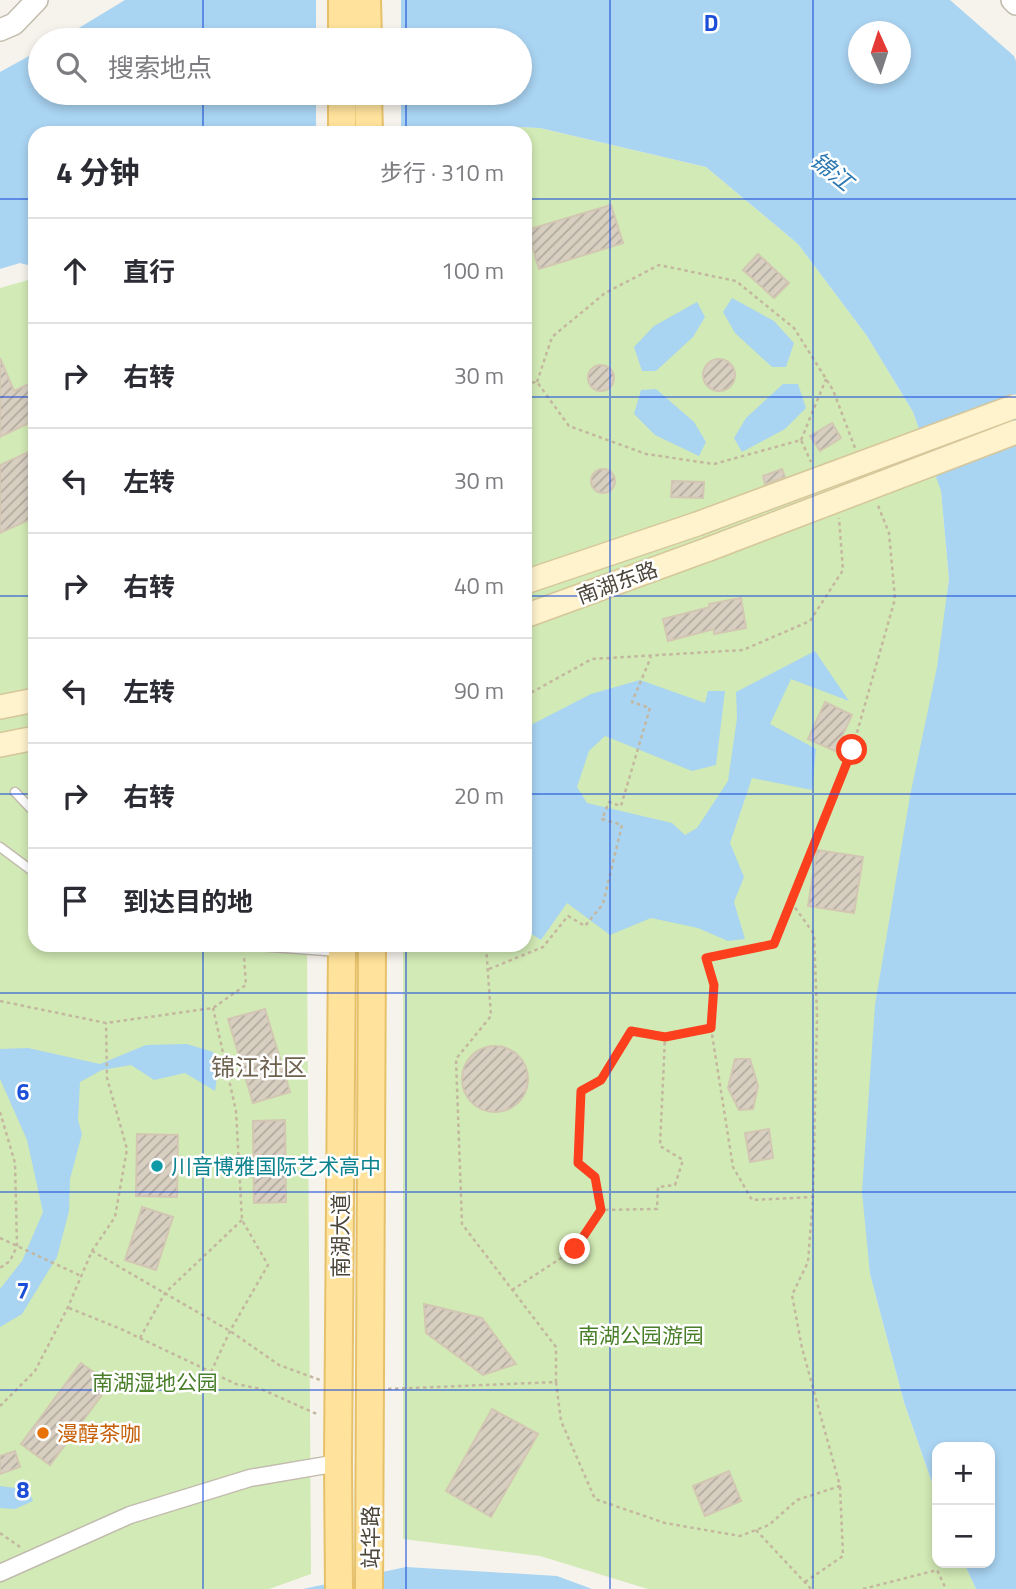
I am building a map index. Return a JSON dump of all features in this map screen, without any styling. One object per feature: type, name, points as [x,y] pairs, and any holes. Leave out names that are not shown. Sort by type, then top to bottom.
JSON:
[{"type":"main road","points":[[342,0],[342,28]]},
{"type":"main road","points":[[367,0],[368,28]]},
{"type":"main road","points":[[342,105],[342,126]]},
{"type":"main road","points":[[368,105],[369,126]]},
{"type":"main road","name":"南湖东路","points":[[532,580],[697,524],[1016,406]]},
{"type":"main road","name":"南湖东路","points":[[532,613],[1016,432]]},
{"type":"main road","points":[[0,707],[28,702]]},
{"type":"main road","points":[[0,745],[28,739]]},
{"type":"main road","name":"南湖大道","points":[[338,1474],[342,952]]},
{"type":"main road","name":"南湖大道","points":[[370,1486],[372,952]]},
{"type":"main road","name":"站华路","points":[[338,1474],[340,1589]]},
{"type":"main road","name":"站华路","points":[[369,1589],[370,1486]]},
{"type":"street","points":[[0,30],[14,24],[37,0]]},
{"type":"street","points":[[1012,0],[1016,4]]},
{"type":"street","points":[[0,1573],[130,1515],[250,1478],[338,1474]]},
{"type":"lane","points":[[15,792],[28,806]]},
{"type":"lane","points":[[0,847],[28,865]]},
{"type":"path","points":[[537,382],[552,337],[605,293],[659,265],[736,281],[794,328],[833,390],[858,455]]},
{"type":"path","points":[[801,440],[826,379]]},
{"type":"path","points":[[813,1197],[752,1200],[733,1167],[711,1028],[714,985],[706,958],[774,944],[852,750],[895,599],[888,533],[873,494]]},
{"type":"path","points":[[532,952],[543,947],[568,916],[585,926],[603,904],[622,825],[603,819],[608,802],[621,806],[650,708],[632,702],[651,656]]},
{"type":"path","points":[[791,902],[814,934],[817,1016],[813,1197],[808,1262],[792,1295],[802,1348],[840,1486],[843,1556],[805,1582]]},
{"type":"path","points":[[0,1001],[106,1023],[213,1008],[246,985],[244,952]]},
{"type":"path","points":[[487,952],[491,1016],[456,1059],[462,1224],[556,1347],[556,1382],[561,1421],[595,1499],[665,1523],[740,1536],[769,1525],[797,1500],[840,1486]]},
{"type":"path","points":[[489,970],[531,952]]},
{"type":"path","points":[[211,1372],[230,1331],[268,1265],[242,1220],[236,1111],[213,1008]]},
{"type":"path","points":[[0,1406],[35,1371],[68,1307],[92,1251],[115,1217],[127,1149],[107,1078],[106,1023]]},
{"type":"path","points":[[512,1290],[575,1249],[601,1210],[595,1177],[578,1163],[581,1091],[601,1080],[631,1031],[665,1037],[711,1028]]},
{"type":"path","points":[[601,1210],[657,1209],[658,1187],[675,1185],[682,1160],[660,1146],[665,1037]]},
{"type":"path","points":[[0,1112],[15,1163],[17,1246],[9,1261],[0,1268]]},
{"type":"path","points":[[140,1338],[165,1293],[242,1220]]},
{"type":"path","points":[[0,1238],[81,1276]]},
{"type":"path","points":[[92,1251],[230,1331],[279,1365],[339,1387]]},
{"type":"path","points":[[68,1307],[236,1384],[261,1389],[338,1424]]},
{"type":"path","points":[[371,1390],[556,1382]]},
{"type":"path","points":[[756,1530],[811,1589]]},
{"type":"path","points":[[0,1533],[18,1545],[28,1560]]},
{"type":"path","points":[[863,1589],[937,1570],[946,1589]]},
{"type":"green space","name":"南湖公园游园","points":[[532,128],[706,167],[798,244],[867,336],[913,412],[941,490],[949,579],[870,1274],[904,1402],[932,1483],[932,1568],[966,1568],[976,1589],[648,1589],[540,1556],[403,1539],[403,952],[532,952]]},
{"type":"green space","name":"南湖湿地公园","points":[[28,280],[28,952],[307,952],[311,1574],[269,1589],[0,1589],[0,288]]},
{"type":"water","name":"锦江","points":[[125,0],[950,0],[1014,56],[1016,1589],[976,1589],[966,1568],[995,1568],[995,1442],[932,1442],[932,1483],[904,1402],[870,1274],[862,1192],[875,1005],[910,796],[937,667],[949,579],[941,491],[913,412],[867,336],[798,244],[706,167],[532,126],[28,126],[28,265],[20,263],[0,269],[0,72],[28,57],[28,105],[532,105],[532,28],[79,28]]},
{"type":"water","points":[[732,298],[774,321],[794,343],[786,367],[772,367],[735,333],[723,312]]},
{"type":"water","points":[[697,302],[705,317],[693,337],[656,371],[642,371],[634,347],[654,326]]},
{"type":"water","points":[[783,384],[798,384],[806,408],[785,429],[742,452],[734,438],[746,418]]},
{"type":"water","points":[[656,389],[694,422],[706,442],[699,456],[655,435],[634,414],[641,390]]},
{"type":"water","points":[[815,651],[849,701],[791,679],[770,724],[816,749],[812,790],[752,778],[730,843],[744,877],[734,902],[745,939],[728,941],[698,928],[651,918],[610,935],[567,903],[541,940],[532,934],[532,724],[591,694],[640,680],[705,703],[708,691],[725,691],[716,765],[692,771],[605,736],[589,751],[577,787],[587,803],[672,823],[685,835],[697,828],[728,781],[737,718],[736,692]]},
{"type":"water","points":[[187,1044],[213,1052],[218,1071],[215,1091],[185,1073],[154,1080],[131,1065],[102,1070],[80,1082],[78,1120],[82,1134],[70,1179],[69,1211],[57,1257],[22,1314],[0,1327],[0,1289],[22,1261],[43,1212],[27,1140],[0,1079],[0,1049],[28,1048],[100,1064],[146,1045]]},
{"type":"water","points":[[0,1486],[29,1490],[33,1501],[15,1509],[0,1508]]},
{"type":"water","points":[[406,1567],[557,1576],[592,1589],[303,1589]]},
{"type":"pier","points":[[316,0],[401,0],[401,28],[316,28]]},
{"type":"pier","points":[[316,105],[401,105],[401,126],[316,126]]},
{"type":"building","points":[[611,205],[623,243],[539,269],[532,246],[532,229]]},
{"type":"building","points":[[758,254],[789,283],[774,298],[743,270]]},
{"type":"building","points":[[0,358],[14,391],[28,384],[28,423],[0,437]]},
{"type":"building","points":[[719,359],[730,364],[735,375],[730,386],[719,391],[708,386],[703,375],[708,364]]},
{"type":"building","points":[[601,365],[610,369],[614,378],[610,387],[601,391],[592,387],[588,378],[592,369]]},
{"type":"building","points":[[832,423],[841,438],[820,451],[810,436]]},
{"type":"building","points":[[28,452],[28,520],[0,533],[0,465]]},
{"type":"building","points":[[603,469],[611,473],[615,481],[611,489],[603,493],[595,489],[591,481],[595,473]]},
{"type":"building","points":[[782,469],[785,477],[765,484],[763,476]]},
{"type":"building","points":[[672,481],[704,482],[703,498],[671,497]]},
{"type":"building","points":[[741,598],[746,628],[714,634],[714,629],[668,641],[663,619],[710,607],[709,604]]},
{"type":"building","points":[[825,702],[852,715],[835,751],[808,739]]},
{"type":"building","points":[[817,850],[863,857],[854,913],[808,906]]},
{"type":"building","points":[[265,1009],[290,1092],[253,1103],[228,1019]]},
{"type":"building","points":[[495,1046],[508,1049],[518,1056],[525,1066],[528,1079],[525,1092],[518,1102],[508,1109],[495,1112],[482,1109],[472,1102],[465,1092],[462,1079],[465,1066],[472,1056],[482,1049]]},
{"type":"building","points":[[735,1059],[750,1059],[758,1086],[753,1109],[739,1110],[728,1088]]},
{"type":"building","points":[[285,1120],[286,1202],[254,1203],[253,1121]]},
{"type":"building","points":[[769,1129],[773,1158],[750,1162],[745,1133]]},
{"type":"building","name":"川音博雅国际艺术高中","points":[[137,1134],[178,1135],[177,1197],[136,1196]]},
{"type":"building","name":"川音博雅国际艺术高中","points":[[142,1207],[173,1217],[156,1270],[125,1260]]},
{"type":"building","points":[[424,1304],[482,1318],[516,1364],[483,1375],[426,1333]]},
{"type":"building","points":[[81,1363],[110,1384],[50,1465],[21,1444]]},
{"type":"building","points":[[492,1409],[538,1434],[491,1517],[446,1491]]},
{"type":"building","points":[[15,1451],[20,1467],[0,1474],[0,1456]]},
{"type":"building","points":[[729,1471],[741,1501],[705,1516],[693,1486]]},
{"type":"place","name":"川音博雅国际艺术高中","points":[[157,1166]]},
{"type":"place","name":"漫醇茶咖","points":[[43,1433]]},
{"type":"district","name":"锦江社区","points":[[259,1067]]},
{"type":"route","points":[[575,1249],[601,1210],[595,1177],[578,1163],[581,1091],[601,1080],[631,1031],[665,1037],[711,1028],[714,985],[706,958],[774,944],[852,750]]}]
